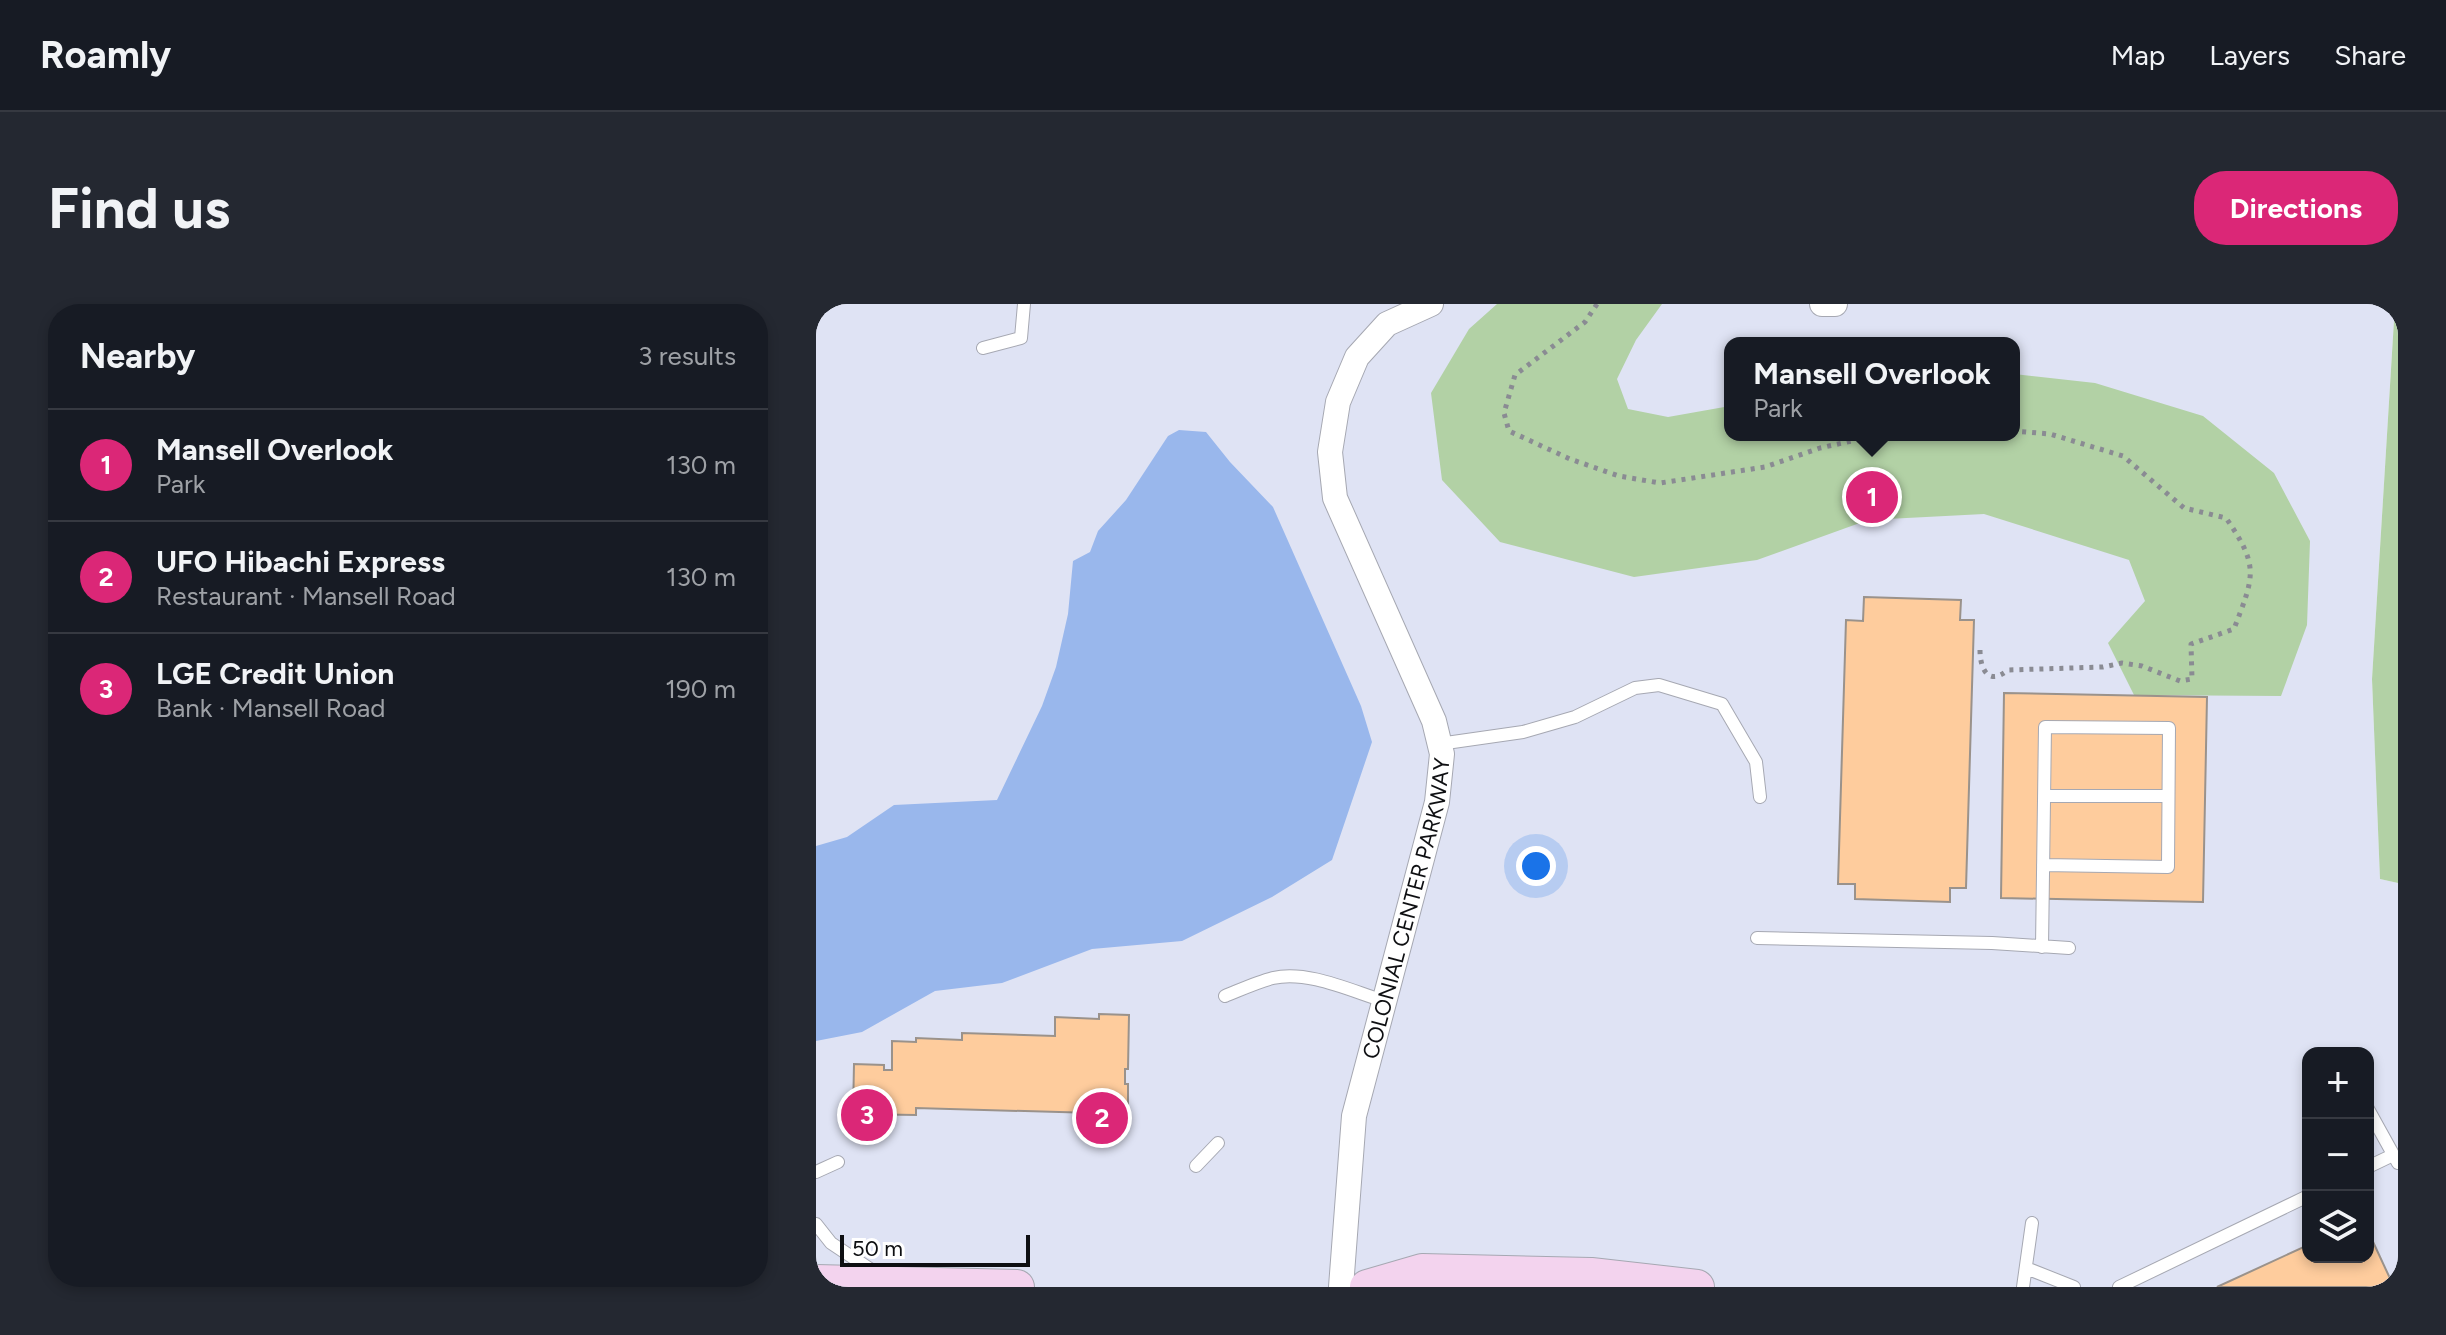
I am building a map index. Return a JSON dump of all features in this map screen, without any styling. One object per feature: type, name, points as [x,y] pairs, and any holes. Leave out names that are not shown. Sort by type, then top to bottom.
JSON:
[{"type":"main road","points":[[1367,1287],[1422,1271],[1591,1275],[1697,1287]]},
{"type":"main road","points":[[816,1282],[1017,1287]]},
{"type":"street","name":"COLONIAL CENTER PARKWAY","points":[[1341,1287],[1354,1116],[1437,802],[1442,754],[1434,721],[1335,498],[1330,452],[1338,402],[1357,357],[1387,324],[1431,304]]},
{"type":"street","points":[[1822,304],[1835,304]]},
{"type":"lane","points":[[983,348],[1021,338],[1024,304]]},
{"type":"lane","points":[[1439,744],[1523,732],[1575,717],[1635,688],[1659,685],[1722,704],[1756,762],[1760,797]]},
{"type":"lane","points":[[2042,947],[2043,865],[2045,727],[2169,728],[2168,867],[2043,865]]},
{"type":"lane","points":[[2044,796],[2168,796]]},
{"type":"lane","points":[[1757,938],[1992,943],[2069,948]]},
{"type":"lane","points":[[1225,996],[1273,978],[1287,977],[1319,981],[1384,1001]]},
{"type":"lane","points":[[2374,1119],[2396,1159],[2374,1165]]},
{"type":"lane","points":[[1196,1166],[1218,1143]]},
{"type":"lane","points":[[816,1172],[838,1162]]},
{"type":"lane","points":[[2119,1287],[2302,1199]]},
{"type":"lane","points":[[2023,1287],[2032,1223]]},
{"type":"lane","points":[[816,1224],[831,1243],[892,1284]]},
{"type":"lane","points":[[2026,1268],[2074,1287]]},
{"type":"path","points":[[1597,304],[1585,322],[1515,375],[1504,413],[1509,431],[1570,459],[1619,476],[1660,483],[1765,467],[1820,448],[1852,441]]},
{"type":"path","points":[[1980,650],[1980,660],[1986,674],[1994,678],[2008,670],[2103,667],[2122,663],[2142,666],[2180,681],[2192,679],[2191,644],[2234,629],[2251,582],[2247,547],[2226,518],[2184,508],[2123,456],[2050,434],[2020,432]]},
{"type":"shaded area","points":[[816,304],[2395,304],[2372,679],[2380,879],[2398,883],[2398,1287],[816,1287]]},
{"type":"green space","points":[[1497,304],[1662,304],[1636,340],[1617,379],[1628,409],[1668,417],[1724,407],[1724,441],[2020,441],[2020,375],[2095,383],[2203,416],[2274,473],[2310,541],[2307,625],[2281,696],[2134,695],[2108,643],[2145,601],[2129,560],[1984,514],[1868,520],[1757,560],[1634,577],[1500,542],[1442,480],[1431,393],[1469,329]]},
{"type":"green space","points":[[2395,304],[2398,304],[2398,883],[2380,879],[2372,679]]},
{"type":"water","points":[[1179,430],[1206,432],[1273,507],[1361,706],[1372,742],[1332,860],[1272,897],[1182,941],[1092,949],[1002,983],[935,991],[862,1032],[816,1041],[816,846],[847,837],[894,805],[997,800],[1042,706],[1056,667],[1068,614],[1073,561],[1090,552],[1098,531],[1126,500],[1168,436]]},
{"type":"building","points":[[1864,597],[1961,600],[1960,620],[1974,620],[1966,888],[1950,888],[1950,902],[1855,899],[1855,884],[1838,884],[1846,620],[1863,621]]},
{"type":"building","points":[[2004,693],[2207,697],[2203,902],[2001,898]]},
{"type":"building","points":[[1099,1014],[1129,1015],[1128,1069],[1125,1069],[1128,1114],[916,1108],[916,1115],[853,1114],[854,1064],[884,1065],[884,1070],[892,1070],[892,1041],[916,1042],[916,1038],[962,1040],[962,1033],[1055,1036],[1055,1017],[1099,1019]]},
{"type":"building","points":[[2374,1244],[2394,1287],[2217,1287],[2302,1248],[2302,1263],[2374,1263]]},
{"type":"place","name":"Mansell Overlook","points":[[1872,497]]},
{"type":"place","name":"LGE Credit Union","points":[[867,1115]]},
{"type":"place","name":"UFO Hibachi Express","points":[[1102,1118]]}]
